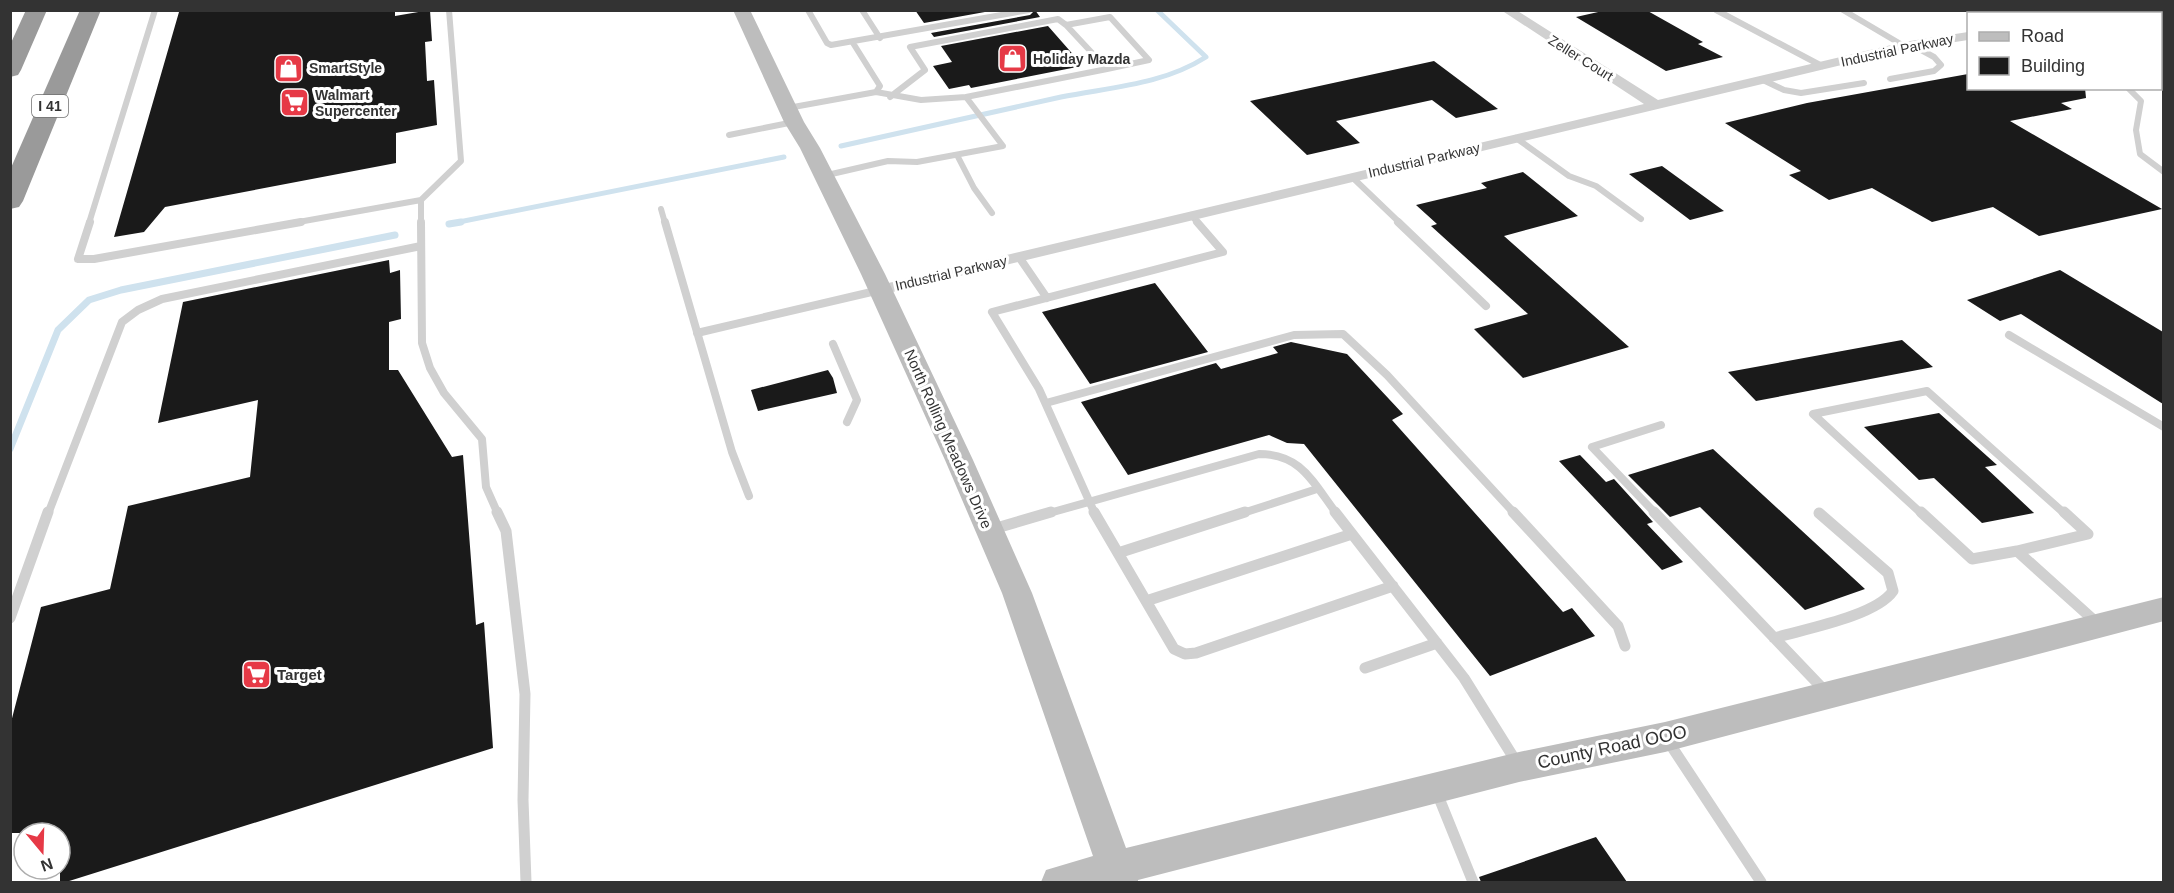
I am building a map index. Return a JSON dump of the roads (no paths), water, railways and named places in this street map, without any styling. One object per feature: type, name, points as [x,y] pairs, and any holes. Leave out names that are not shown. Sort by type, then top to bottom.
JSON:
[{"type":"highway","points":[[25,39],[31,10]]},
{"type":"highway","points":[[10,70],[37,10]]},
{"type":"highway","name":"I 41","points":[[10,201],[91,10]]},
{"type":"highway","points":[[67,66],[103,10]]},
{"type":"main road","name":"North Rolling Meadows Drive","points":[[741,10],[791,115],[880,290],[990,530],[1017,593],[1118,875]]},
{"type":"main road","name":"County Road OOO","points":[[1059,882],[1118,875],[1436,788],[1519,767],[1665,737],[2163,609]]},
{"type":"street","name":"Zeller Court","points":[[1507,10],[1656,105]]},
{"type":"street","name":"Industrial Parkway","points":[[880,290],[1822,66],[1908,46],[1967,36]]},
{"type":"lane","points":[[155,10],[78,259],[94,259],[420,200],[461,161],[449,10]]},
{"type":"lane","points":[[808,10],[826,42],[831,45],[853,43],[1029,10]]},
{"type":"lane","points":[[862,10],[880,38]]},
{"type":"lane","points":[[1716,10],[1822,66]]},
{"type":"lane","points":[[1843,10],[1908,46],[1934,57],[1941,65],[1934,71],[1890,79]]},
{"type":"lane","points":[[729,135],[876,92],[890,97],[942,102],[1149,60],[1110,17],[1066,25]]},
{"type":"lane","points":[[890,97],[925,70],[910,47],[1058,19],[1107,69]]},
{"type":"lane","points":[[853,43],[880,86],[876,92]]},
{"type":"lane","points":[[1763,80],[1784,90],[1801,93],[1864,83]]},
{"type":"lane","points":[[2130,90],[2141,101],[2136,130],[2140,154],[2163,172]]},
{"type":"lane","points":[[823,176],[888,161],[917,162],[1003,146],[966,97]]},
{"type":"lane","points":[[1516,138],[1569,176],[1596,186],[1641,219]]},
{"type":"lane","points":[[957,154],[974,188],[992,213]]},
{"type":"lane","points":[[1353,177],[1486,306]]},
{"type":"lane","points":[[420,200],[422,343],[430,368],[444,393],[482,439],[486,487],[506,531],[525,694],[523,800],[526,882]]},
{"type":"lane","points":[[661,209],[732,452],[750,495]]},
{"type":"lane","points":[[1191,215],[1223,252],[992,312],[1039,389],[1088,502],[1174,649],[1185,654],[1197,653],[1393,586]]},
{"type":"lane","points":[[10,618],[39,536],[122,322],[138,310],[162,299],[421,246]]},
{"type":"lane","points":[[1019,257],[1047,298]]},
{"type":"lane","points":[[697,333],[880,290]]},
{"type":"lane","points":[[1046,403],[1294,335],[1343,334],[1387,375],[1618,626],[1625,646]]},
{"type":"lane","points":[[2009,335],[2163,427]]},
{"type":"lane","points":[[833,345],[856,400],[847,422]]},
{"type":"lane","points":[[1927,391],[2088,534],[2017,551],[1972,559],[1813,414],[1927,391]]},
{"type":"lane","points":[[1662,425],[1592,447],[1829,695]]},
{"type":"lane","points":[[990,530],[1261,453],[1277,455],[1298,464],[1464,678],[1519,767]]},
{"type":"lane","points":[[1118,553],[1317,489]]},
{"type":"lane","points":[[1774,638],[1860,613],[1886,601],[1893,591],[1888,573],[1819,513]]},
{"type":"lane","points":[[1146,601],[1352,534]]},
{"type":"lane","points":[[2017,551],[2099,625]]},
{"type":"lane","points":[[1365,668],[1437,643]]},
{"type":"lane","points":[[1665,737],[1761,882]]},
{"type":"lane","points":[[1436,788],[1473,882]]},
{"type":"waterway","points":[[841,146],[1061,97],[1154,79],[1172,74],[1206,57],[1157,10]]},
{"type":"waterway","points":[[454,223],[784,157]]},
{"type":"waterway","points":[[449,224],[461,222]]},
{"type":"waterway","points":[[10,449],[58,330],[89,300],[121,290],[395,235]]},
{"type":"place","name":"Holiday Mazda","points":[[1012,59]]},
{"type":"place","name":"SmartStyle","points":[[288,68]]},
{"type":"place","name":"Walmart Supercenter","points":[[294,103]]},
{"type":"place","name":"Target","points":[[256,675]]}]
